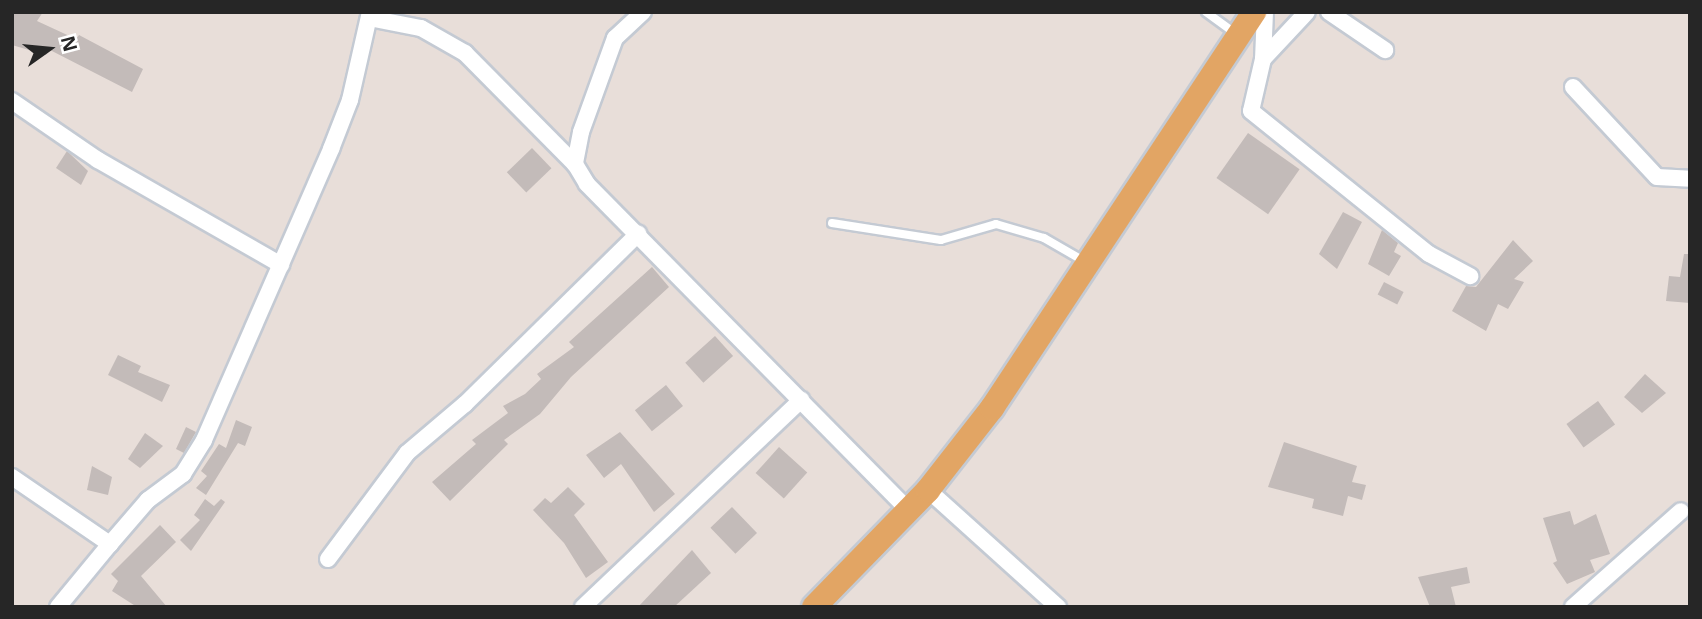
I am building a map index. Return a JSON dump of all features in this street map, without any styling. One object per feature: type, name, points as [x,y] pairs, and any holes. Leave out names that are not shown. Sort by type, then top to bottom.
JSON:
[{"type":"main road","points":[[814,607],[928,490],[1090,265],[1254,12]]},
{"type":"street","points":[[575,164],[581,132],[615,38],[643,12]]},
{"type":"street","points":[[1265,12],[1263,59],[1251,111],[1429,254],[1470,276]]},
{"type":"street","points":[[1263,59],[1307,12]]},
{"type":"street","points":[[1329,12],[1385,50]]},
{"type":"street","points":[[58,607],[110,544],[196,457],[350,100],[370,15],[421,27],[465,53],[575,164],[587,184],[908,510]]},
{"type":"street","points":[[1573,87],[1657,177],[1690,179]]},
{"type":"street","points":[[12,101],[98,160],[281,265]]},
{"type":"street","points":[[328,559],[407,453],[465,404],[638,234]]},
{"type":"street","points":[[583,607],[801,400]]},
{"type":"street","points":[[12,477],[110,544]]},
{"type":"street","points":[[928,490],[1058,607]]},
{"type":"street","points":[[1573,607],[1681,511]]},
{"type":"lane","points":[[1206,12],[1239,37]]},
{"type":"lane","points":[[832,223],[941,240],[996,224],[1044,238],[1090,265]]},
{"type":"building","points":[[12,12],[43,12],[37,21],[76,39],[79,35],[143,69],[132,92],[50,50],[46,55],[12,45]]},
{"type":"building","points":[[1248,133],[1300,169],[1268,214],[1216,178]]},
{"type":"building","points":[[532,148],[551,168],[526,192],[507,172]]},
{"type":"building","points":[[67,151],[88,171],[81,185],[56,168]]},
{"type":"building","points":[[1343,212],[1362,222],[1337,269],[1319,254]]},
{"type":"building","points":[[1382,230],[1398,243],[1394,252],[1401,256],[1389,276],[1368,264]]},
{"type":"building","points":[[1513,240],[1533,261],[1514,279],[1524,282],[1508,309],[1498,304],[1486,331],[1452,311],[1466,286],[1476,287]]},
{"type":"building","points":[[1684,254],[1690,254],[1690,303],[1666,301],[1669,276],[1680,277]]},
{"type":"building","points":[[652,267],[669,287],[571,377],[540,414],[504,440],[508,444],[450,501],[432,482],[476,444],[472,440],[508,413],[503,406],[525,394],[541,379],[537,374],[574,347],[569,342]]},
{"type":"building","points":[[1384,282],[1404,292],[1397,304],[1378,294]]},
{"type":"building","points":[[715,336],[733,356],[703,383],[685,363]]},
{"type":"building","points":[[118,355],[141,366],[138,372],[170,385],[162,402],[108,375]]},
{"type":"building","points":[[1645,374],[1666,393],[1642,413],[1624,397]]},
{"type":"building","points":[[666,385],[683,406],[652,431],[635,410]]},
{"type":"building","points":[[1598,401],[1615,424],[1583,447],[1566,424]]},
{"type":"building","points":[[236,420],[252,427],[245,446],[238,443],[206,495],[196,488],[207,476],[201,471],[219,444],[226,448]]},
{"type":"building","points":[[186,427],[196,432],[184,453],[176,449]]},
{"type":"building","points":[[620,432],[675,494],[654,512],[621,464],[604,478],[586,455]]},
{"type":"building","points":[[145,433],[163,446],[140,468],[128,459]]},
{"type":"building","points":[[1284,442],[1357,466],[1352,482],[1366,485],[1362,500],[1348,496],[1343,516],[1312,508],[1314,499],[1268,487]]},
{"type":"building","points":[[779,447],[807,472],[784,498],[756,473]]},
{"type":"building","points":[[92,466],[112,477],[108,495],[87,490]]},
{"type":"building","points":[[568,487],[585,504],[574,515],[608,562],[586,578],[564,543],[533,510],[545,498],[551,503]]},
{"type":"building","points":[[205,499],[214,506],[221,499],[225,502],[191,551],[180,540],[200,520],[194,515]]},
{"type":"building","points":[[732,507],[757,533],[735,554],[710,528]]},
{"type":"building","points":[[1570,511],[1574,525],[1596,514],[1610,554],[1590,560],[1595,572],[1567,584],[1553,563],[1557,561],[1543,518]]},
{"type":"building","points":[[160,525],[176,542],[141,576],[167,607],[137,607],[112,591],[118,581],[111,574]]},
{"type":"building","points":[[692,550],[711,573],[674,607],[638,607]]},
{"type":"building","points":[[1467,567],[1470,583],[1451,587],[1456,607],[1430,607],[1418,577]]}]
